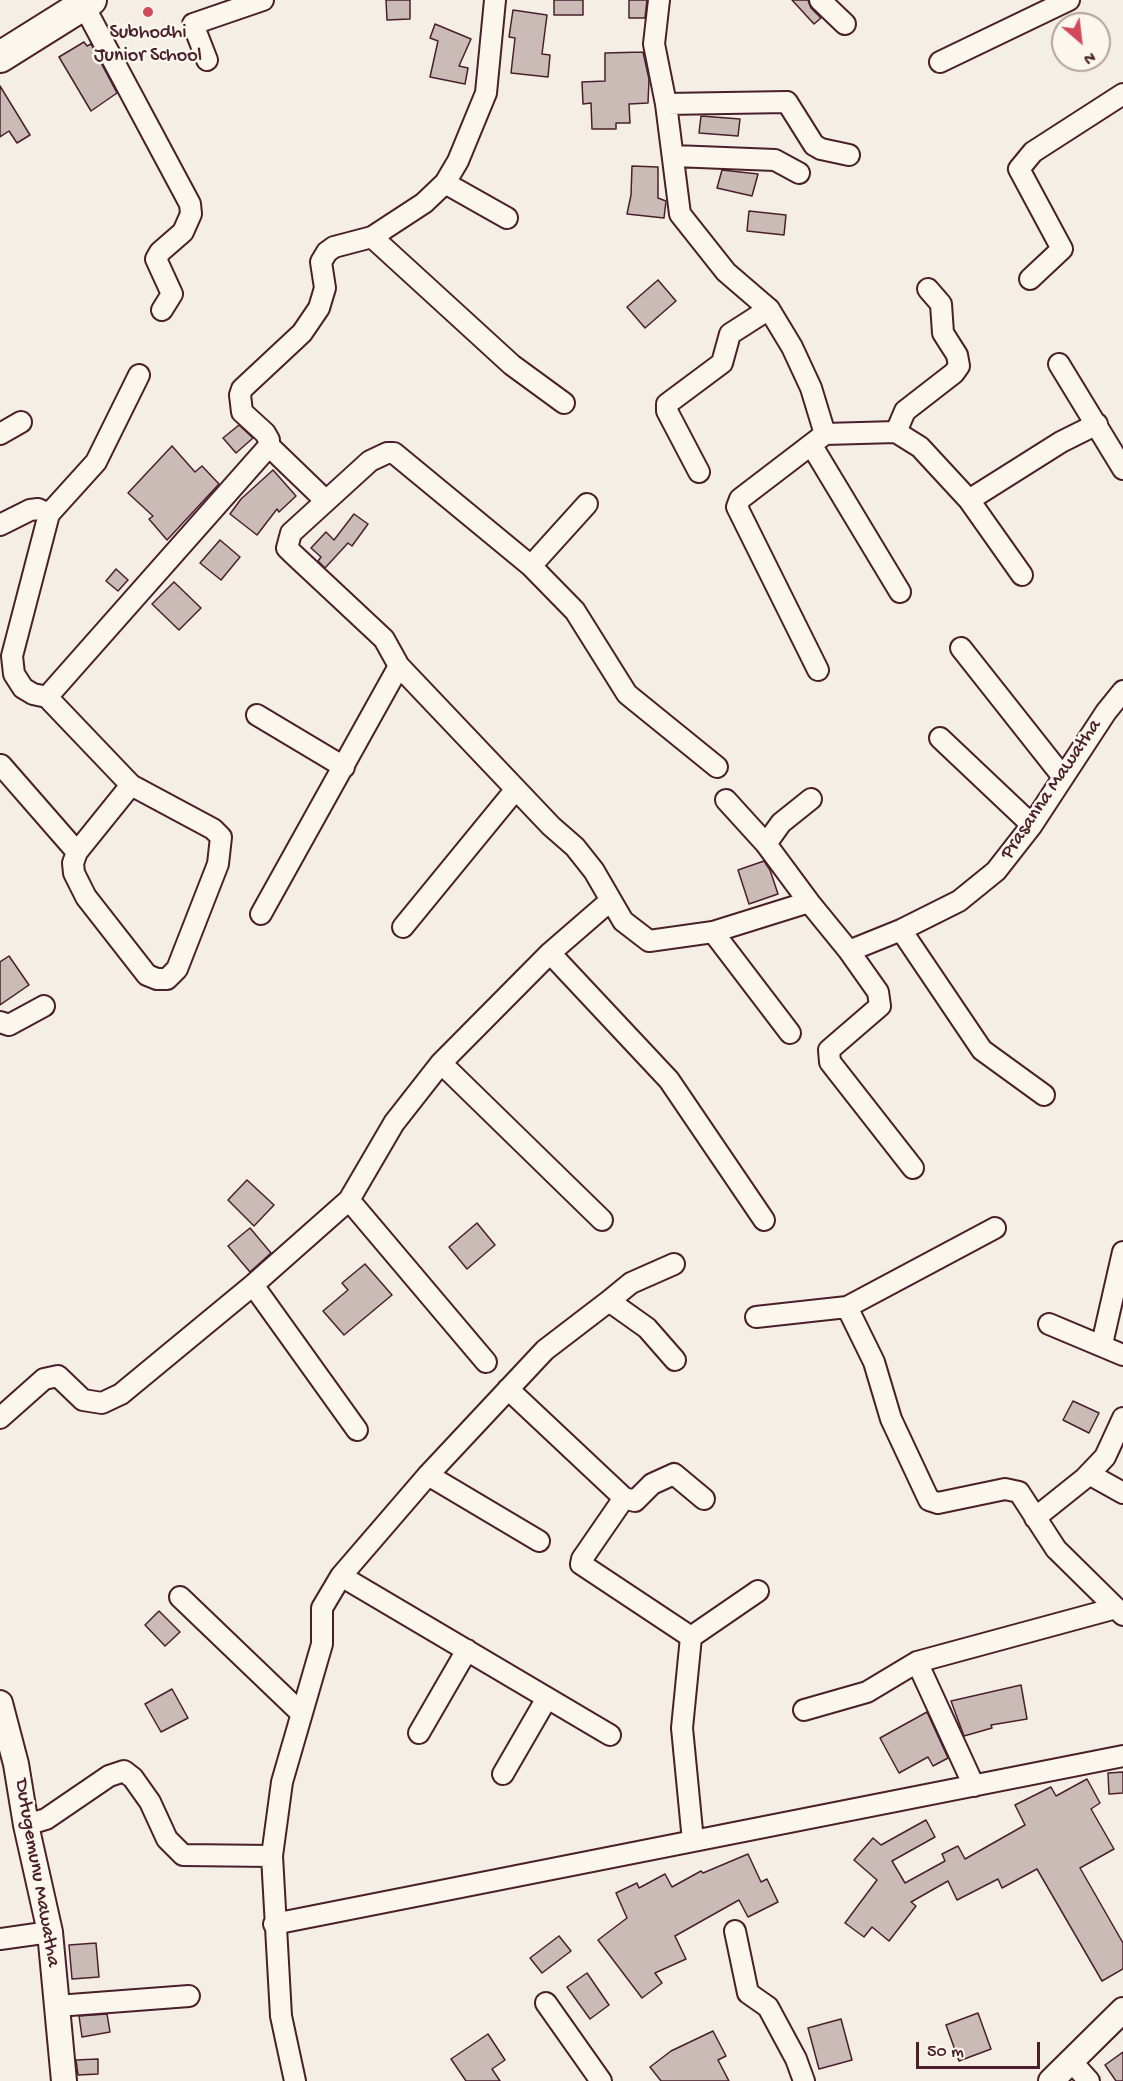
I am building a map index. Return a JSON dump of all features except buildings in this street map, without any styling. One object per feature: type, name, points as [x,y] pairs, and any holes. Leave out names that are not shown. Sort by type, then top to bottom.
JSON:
[{"type":"main road","points":[[0,57],[87,3]]},
{"type":"street","points":[[207,60],[193,24],[263,0]]},
{"type":"street","points":[[48,698],[268,446],[269,440],[265,433],[242,412],[240,403],[242,389],[302,333],[319,308],[325,288],[321,262],[327,252],[372,237],[424,202],[445,183],[458,161],[486,93],[495,0]]},
{"type":"street","points":[[659,0],[654,44],[674,156],[676,195],[680,214],[726,272],[769,309],[792,347],[811,388],[818,440],[900,592]]},
{"type":"street","points":[[820,0],[845,24]]},
{"type":"street","points":[[940,63],[1069,0]]},
{"type":"street","points":[[87,3],[190,204],[190,214],[183,232],[160,252],[156,259],[172,294],[162,310]]},
{"type":"street","points":[[1030,279],[1062,249],[1018,169],[1033,152],[1123,94]]},
{"type":"street","points":[[666,104],[787,102],[814,145],[821,149],[849,155]]},
{"type":"street","points":[[674,156],[775,160],[799,173]]},
{"type":"street","points":[[445,183],[507,218]]},
{"type":"street","points":[[372,237],[512,365],[564,403]]},
{"type":"street","points":[[896,432],[905,411],[954,373],[959,366],[957,355],[943,333],[941,304],[928,290]]},
{"type":"street","points":[[699,472],[667,411],[667,404],[722,363],[730,334],[769,309]]},
{"type":"street","points":[[1059,364],[1123,469]]},
{"type":"street","points":[[131,785],[77,852],[73,863],[74,873],[86,897],[147,975],[157,979],[167,979],[177,969],[218,864],[221,837],[213,829],[131,785],[48,698],[23,688],[12,666],[50,514],[96,462],[139,375]]},
{"type":"street","points":[[0,434],[21,422]]},
{"type":"street","points":[[969,500],[1061,442],[1097,424]]},
{"type":"street","points":[[818,669],[737,507],[740,499],[747,493],[818,440],[896,432],[920,447],[969,500],[1022,575]]},
{"type":"street","points":[[268,446],[326,500]]},
{"type":"street","points":[[717,767],[627,694],[575,611],[531,566],[394,453],[387,453],[370,461],[291,533],[287,548],[366,619],[384,639],[399,666],[516,789],[575,847],[594,871],[623,921],[649,940],[713,932],[808,902]]},
{"type":"street","points":[[531,566],[587,504]]},
{"type":"street","points":[[0,525],[30,510],[38,509],[50,514]]},
{"type":"street","points":[[961,648],[1063,777]]},
{"type":"street","points":[[261,914],[399,666]]},
{"type":"street","name":"Prasanna Mawatha","points":[[849,951],[901,930],[959,901],[996,871],[1032,825],[1106,712],[1123,691]]},
{"type":"street","points":[[257,715],[344,767]]},
{"type":"street","points":[[940,738],[1032,825]]},
{"type":"street","points":[[1,765],[77,852]]},
{"type":"street","points":[[403,927],[516,789]]},
{"type":"street","points":[[766,844],[781,824],[811,799]]},
{"type":"street","points":[[726,800],[766,844],[878,992],[880,1006],[829,1050],[830,1062],[913,1168]]},
{"type":"street","points":[[0,1418],[44,1379],[58,1376],[83,1400],[102,1403],[122,1394],[253,1285],[349,1200],[394,1123],[441,1063],[550,953],[610,901]]},
{"type":"street","points":[[901,930],[982,1050],[1044,1095]]},
{"type":"street","points":[[713,932],[790,1033]]},
{"type":"street","points":[[550,953],[669,1080],[764,1220]]},
{"type":"street","points":[[0,1022],[9,1025],[44,1006]]},
{"type":"street","points":[[441,1063],[602,1220]]},
{"type":"street","points":[[349,1200],[486,1362]]},
{"type":"street","points":[[756,1317],[847,1307],[995,1228]]},
{"type":"street","points":[[1102,1344],[1123,1252]]},
{"type":"street","points":[[295,2081],[281,2016],[274,1924],[272,1856],[282,1782],[300,1712],[322,1644],[322,1608],[341,1576],[428,1475],[545,1350],[631,1283],[674,1264]]},
{"type":"street","points":[[253,1285],[357,1430]]},
{"type":"street","points":[[609,1301],[647,1328],[675,1360]]},
{"type":"street","points":[[847,1307],[874,1362],[891,1419],[929,1500],[938,1503],[1005,1489],[1019,1492],[1056,1549],[1119,1612]]},
{"type":"street","points":[[1049,1324],[1102,1344],[1123,1355]]},
{"type":"street","points":[[508,1389],[624,1498],[635,1501],[652,1484],[674,1474],[704,1499]]},
{"type":"street","points":[[1035,1518],[1089,1474],[1104,1457],[1123,1418]]},
{"type":"street","points":[[1089,1474],[1123,1493]]},
{"type":"street","points":[[428,1475],[539,1541]]},
{"type":"street","points":[[624,1498],[582,1559],[581,1564],[691,1637]]},
{"type":"street","points":[[341,1576],[610,1735]]},
{"type":"street","points":[[693,1841],[682,1728],[691,1637],[758,1591]]},
{"type":"street","points":[[180,1597],[300,1712]]},
{"type":"street","points":[[804,1710],[867,1692],[917,1662],[1119,1612]]},
{"type":"street","points":[[419,1733],[467,1650]]},
{"type":"street","points":[[917,1662],[974,1786]]},
{"type":"street","points":[[503,1774],[547,1698]]},
{"type":"street","name":"Dutugemunu Mawatha","points":[[0,1703],[8,1765],[26,1825],[50,1932],[64,2081]]},
{"type":"street","points":[[274,1924],[1123,1756]]},
{"type":"street","points":[[26,1825],[46,1819],[108,1776],[124,1771],[133,1778],[150,1802],[167,1839],[183,1855],[272,1856]]},
{"type":"street","points":[[735,1931],[748,1993],[768,2007],[796,2058],[804,2081]]},
{"type":"street","points":[[0,1939],[50,1932]]},
{"type":"street","points":[[57,2006],[189,1996]]},
{"type":"street","points":[[546,2003],[601,2081]]},
{"type":"street","points":[[1050,2081],[1123,2010]]},
{"type":"street","points":[[1071,2061],[1089,2081]]},
{"type":"place","name":"Subhodhi Junior School","points":[[148,12]]}]
